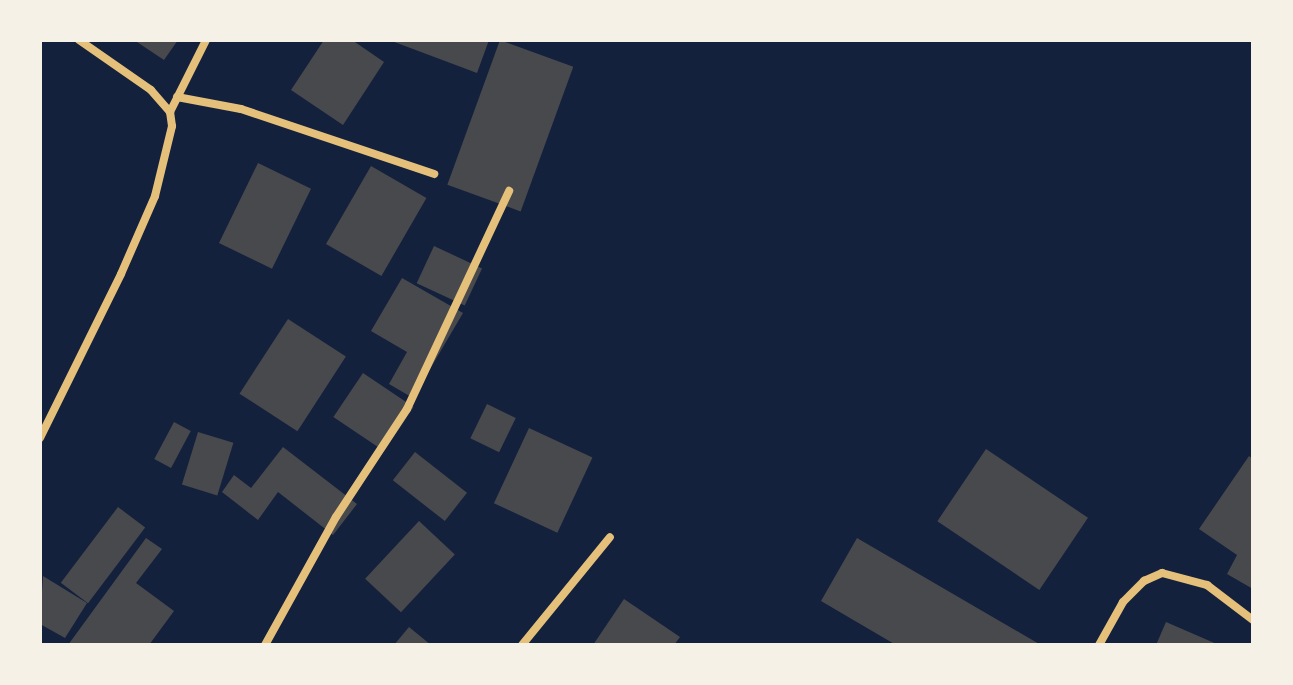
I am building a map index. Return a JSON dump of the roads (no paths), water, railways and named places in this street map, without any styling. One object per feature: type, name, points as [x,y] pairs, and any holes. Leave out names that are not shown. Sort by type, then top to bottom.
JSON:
[{"type":"street","points":[[79,40],[151,90],[170,112]]},
{"type":"street","points":[[40,438],[121,274],[155,196],[168,151],[170,112],[206,40]]},
{"type":"street","points":[[177,97],[241,109],[434,174]]},
{"type":"street","points":[[265,645],[336,517],[407,409],[509,191]]},
{"type":"street","points":[[522,645],[610,537]]},
{"type":"street","points":[[1099,645],[1123,602],[1144,581],[1162,573],[1207,585],[1253,620]]}]
